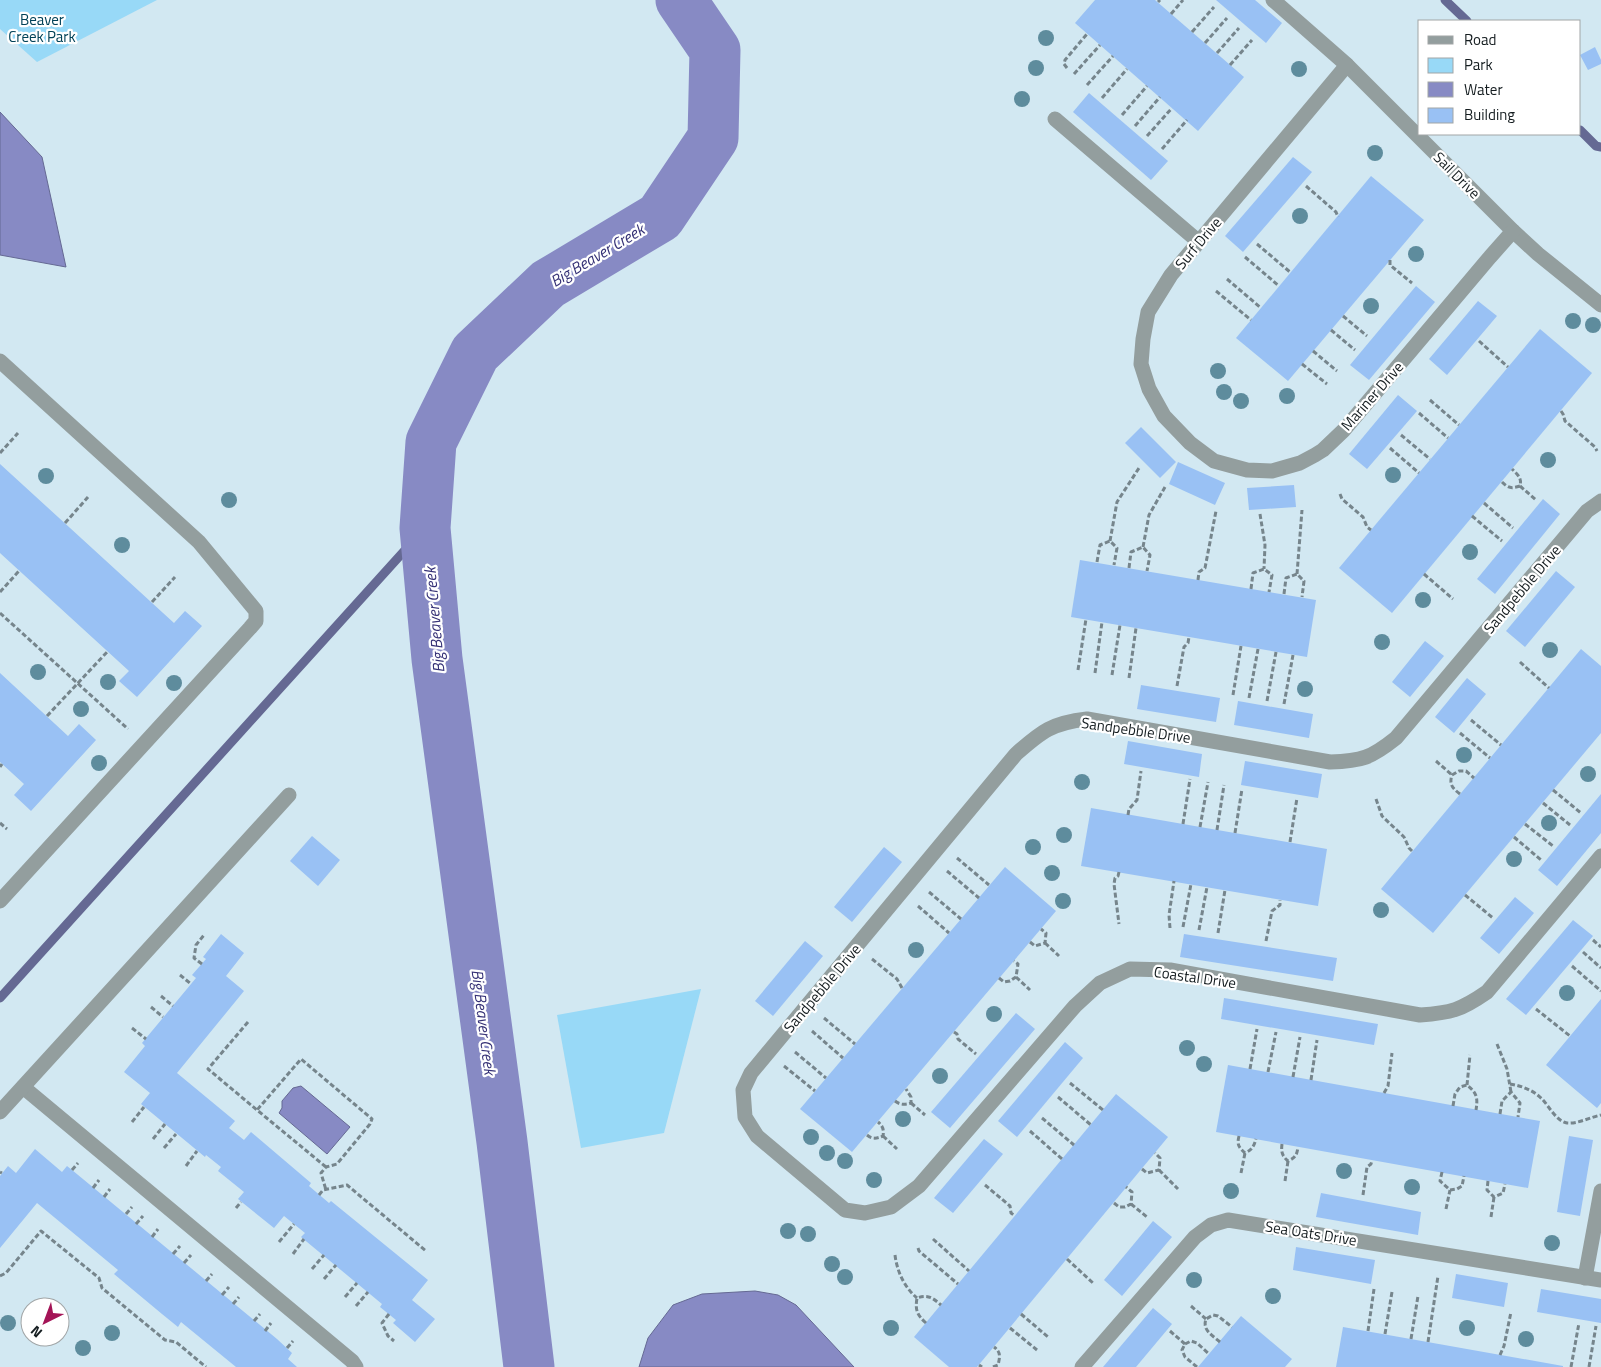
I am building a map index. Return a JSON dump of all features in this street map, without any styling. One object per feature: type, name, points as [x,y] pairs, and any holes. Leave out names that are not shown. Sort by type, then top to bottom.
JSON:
[{"type":"street","name":"Sail Drive","points":[[1273,0],[1347,66],[1513,232],[1601,305]]},
{"type":"street","name":"Surf Drive","points":[[1190,443],[1164,416],[1149,389],[1142,364],[1143,339],[1148,312],[1171,275],[1347,66]]},
{"type":"street","points":[[1055,119],[1198,242]]},
{"type":"street","name":"Mariner Drive","points":[[1190,443],[1214,461],[1247,470],[1272,471],[1300,463],[1323,450],[1344,430],[1513,232]]},
{"type":"street","points":[[0,361],[199,542],[256,611],[256,621],[250,628],[0,901]]},
{"type":"street","name":"Sandpebble Drive","points":[[802,1175],[757,1136],[745,1117],[743,1090],[751,1073],[1016,754],[1039,734],[1065,722],[1087,719],[1330,762],[1356,761],[1379,752],[1396,738],[1587,511],[1601,501]]},
{"type":"street","points":[[0,1112],[289,795]]},
{"type":"street","name":"Coastal Drive","points":[[802,1175],[845,1210],[865,1213],[891,1207],[919,1186],[1075,1006],[1100,983],[1130,969],[1170,970],[1420,1015],[1445,1014],[1469,1005],[1487,992],[1601,856]]},
{"type":"street","points":[[23,1087],[352,1361],[356,1367]]},
{"type":"street","points":[[1585,1278],[1601,1191]]},
{"type":"street","name":"Sea Oats Drive","points":[[1082,1367],[1195,1237],[1211,1225],[1228,1220],[1601,1280]]},
{"type":"path","points":[[1171,14],[1183,0]]},
{"type":"path","points":[[1192,32],[1214,7]]},
{"type":"path","points":[[1205,44],[1227,18]]},
{"type":"path","points":[[1217,54],[1239,28]]},
{"type":"path","points":[[1067,68],[1064,64],[1065,60],[1087,34]]},
{"type":"path","points":[[1230,65],[1252,40]]},
{"type":"path","points":[[1074,74],[1100,45]]},
{"type":"path","points":[[1087,85],[1113,56]]},
{"type":"path","points":[[1102,98],[1127,69]]},
{"type":"path","points":[[1122,115],[1147,86]]},
{"type":"path","points":[[1134,126],[1160,97]]},
{"type":"path","points":[[1147,136],[1172,108]]},
{"type":"path","points":[[1162,150],[1187,120]]},
{"type":"path","points":[[1306,186],[1336,212],[1338,217]]},
{"type":"path","points":[[1256,244],[1290,272]]},
{"type":"path","points":[[1245,257],[1279,286]]},
{"type":"path","points":[[1390,260],[1390,265],[1412,283]]},
{"type":"path","points":[[1227,279],[1261,308]]},
{"type":"path","points":[[1216,291],[1251,320]]},
{"type":"path","points":[[1343,316],[1367,336]]},
{"type":"path","points":[[1332,330],[1355,350]]},
{"type":"path","points":[[1479,342],[1508,367]]},
{"type":"path","points":[[1314,351],[1337,371]]},
{"type":"path","points":[[1302,364],[1327,384]]},
{"type":"path","points":[[1430,400],[1459,425]]},
{"type":"path","points":[[1560,411],[1565,421],[1595,447],[1596,451]]},
{"type":"path","points":[[1419,413],[1448,438]]},
{"type":"path","points":[[0,453],[18,433]]},
{"type":"path","points":[[1401,435],[1430,459]]},
{"type":"path","points":[[1390,448],[1419,473]]},
{"type":"path","points":[[1110,541],[1117,502],[1139,468]]},
{"type":"path","points":[[1512,469],[1521,481],[1520,486]]},
{"type":"path","points":[[1502,482],[1508,487],[1520,486]]},
{"type":"path","points":[[1520,486],[1536,500]]},
{"type":"path","points":[[1142,547],[1149,515],[1165,488]]},
{"type":"path","points":[[1340,494],[1342,499],[1363,516],[1367,527],[1371,530]]},
{"type":"path","points":[[65,523],[88,497]]},
{"type":"path","points":[[1484,503],[1513,528]]},
{"type":"path","points":[[1302,510],[1297,574],[1304,581],[1302,597]]},
{"type":"path","points":[[1198,580],[1199,572],[1205,568],[1216,511]]},
{"type":"path","points":[[1260,514],[1265,545],[1264,569]]},
{"type":"path","points":[[1472,516],[1502,541]]},
{"type":"path","points":[[1097,562],[1100,545],[1110,541]]},
{"type":"path","points":[[1110,541],[1117,548],[1114,565]]},
{"type":"path","points":[[1129,568],[1131,552],[1142,547]]},
{"type":"path","points":[[1142,547],[1150,556],[1147,571]]},
{"type":"path","points":[[1251,589],[1253,573],[1264,569]]},
{"type":"path","points":[[1264,569],[1272,576],[1269,592]]},
{"type":"path","points":[[0,592],[19,571]]},
{"type":"path","points":[[1284,594],[1286,578],[1297,574]]},
{"type":"path","points":[[1424,574],[1453,599]]},
{"type":"path","points":[[152,602],[175,578]]},
{"type":"path","points":[[0,613],[134,735]]},
{"type":"path","points":[[1078,670],[1086,619]]},
{"type":"path","points":[[1095,673],[1102,622]]},
{"type":"path","points":[[1112,675],[1120,625]]},
{"type":"path","points":[[1128,678],[1136,628]]},
{"type":"path","points":[[1177,686],[1184,647],[1188,643],[1189,637]]},
{"type":"path","points":[[1233,695],[1241,646]]},
{"type":"path","points":[[1249,698],[1258,649]]},
{"type":"path","points":[[47,716],[108,651]]},
{"type":"path","points":[[1266,701],[1276,652]]},
{"type":"path","points":[[1284,704],[1293,655]]},
{"type":"path","points":[[1520,662],[1549,688]]},
{"type":"path","points":[[1470,720],[1500,746]]},
{"type":"path","points":[[1460,733],[1490,758]]},
{"type":"path","points":[[1436,761],[1452,775]]},
{"type":"path","points":[[1128,815],[1129,809],[1137,800],[1142,771]]},
{"type":"path","points":[[1460,794],[1452,788],[1450,781],[1452,775],[1459,771],[1466,771],[1474,778]]},
{"type":"path","points":[[1183,824],[1190,779]]},
{"type":"path","points":[[1200,827],[1208,782]]},
{"type":"path","points":[[1217,830],[1224,785]]},
{"type":"path","points":[[1235,833],[1242,789]]},
{"type":"path","points":[[1553,790],[1581,813]]},
{"type":"path","points":[[1290,842],[1297,798]]},
{"type":"path","points":[[1376,799],[1382,816],[1404,837],[1408,848],[1412,851]]},
{"type":"path","points":[[1543,803],[1570,825]]},
{"type":"path","points":[[0,823],[7,829]]},
{"type":"path","points":[[1525,824],[1553,846]]},
{"type":"path","points":[[1514,837],[1541,860]]},
{"type":"path","points":[[954,855],[989,885]]},
{"type":"path","points":[[943,868],[979,898]]},
{"type":"path","points":[[1119,872],[1114,884],[1119,924]]},
{"type":"path","points":[[1170,928],[1169,915],[1174,881]]},
{"type":"path","points":[[1183,927],[1191,884]]},
{"type":"path","points":[[1199,930],[1207,887]]},
{"type":"path","points":[[925,889],[961,919]]},
{"type":"path","points":[[1218,933],[1225,890]]},
{"type":"path","points":[[1465,895],[1493,918]]},
{"type":"path","points":[[1266,941],[1272,911],[1280,906],[1280,900]]},
{"type":"path","points":[[914,902],[949,933]]},
{"type":"path","points":[[1041,929],[1046,933],[1045,943]]},
{"type":"path","points":[[202,964],[194,958],[196,945],[204,935]]},
{"type":"path","points":[[1593,940],[1601,947]]},
{"type":"path","points":[[1030,942],[1035,946],[1045,943]]},
{"type":"path","points":[[1045,943],[1059,956]]},
{"type":"path","points":[[1583,952],[1601,968]]},
{"type":"path","points":[[868,956],[897,979],[902,988]]},
{"type":"path","points":[[999,978],[1004,982],[1016,978],[1018,964],[1014,961]]},
{"type":"path","points":[[1572,966],[1601,991]]},
{"type":"path","points":[[180,975],[191,984]]},
{"type":"path","points":[[1016,978],[1030,990]]},
{"type":"path","points":[[161,996],[172,1006]]},
{"type":"path","points":[[151,1007],[163,1017]]},
{"type":"path","points":[[1536,1009],[1561,1031],[1570,1036]]},
{"type":"path","points":[[820,1014],[855,1044]]},
{"type":"path","points":[[248,1022],[208,1069],[326,1167]]},
{"type":"path","points":[[132,1028],[146,1039]]},
{"type":"path","points":[[808,1028],[843,1058]]},
{"type":"path","points":[[1250,1069],[1257,1029]]},
{"type":"path","points":[[954,1032],[957,1034],[958,1039],[976,1054]]},
{"type":"path","points":[[1268,1072],[1276,1032]]},
{"type":"path","points":[[1293,1077],[1300,1037]]},
{"type":"path","points":[[1311,1080],[1317,1040]]},
{"type":"path","points":[[1497,1044],[1503,1058],[1511,1092],[1520,1103],[1518,1118]]},
{"type":"path","points":[[791,1048],[826,1078]]},
{"type":"path","points":[[1384,1093],[1388,1086],[1392,1053]]},
{"type":"path","points":[[1467,1085],[1470,1055]]},
{"type":"path","points":[[257,1110],[296,1063],[301,1060],[372,1119],[338,1164],[326,1167],[322,1173],[326,1190]]},
{"type":"path","points":[[780,1062],[815,1091]]},
{"type":"path","points":[[1070,1083],[1103,1110]]},
{"type":"path","points":[[1510,1084],[1525,1088],[1542,1098],[1561,1121],[1567,1123],[1601,1114]]},
{"type":"path","points":[[1454,1106],[1455,1094],[1460,1087],[1467,1085]]},
{"type":"path","points":[[1467,1085],[1478,1098],[1476,1110]]},
{"type":"path","points":[[906,1089],[911,1097],[911,1103],[925,1115]]},
{"type":"path","points":[[1500,1114],[1502,1101],[1511,1092]]},
{"type":"path","points":[[1058,1097],[1091,1125]]},
{"type":"path","points":[[896,1101],[899,1104],[905,1105],[911,1103]]},
{"type":"path","points":[[132,1122],[144,1107]]},
{"type":"path","points":[[1042,1118],[1074,1145]]},
{"type":"path","points":[[878,1122],[882,1125],[883,1136]]},
{"type":"path","points":[[153,1139],[165,1124]]},
{"type":"path","points":[[1030,1131],[1062,1159]]},
{"type":"path","points":[[164,1148],[176,1134]]},
{"type":"path","points":[[867,1135],[871,1138],[883,1136]]},
{"type":"path","points":[[883,1136],[897,1148]]},
{"type":"path","points":[[1239,1136],[1238,1143],[1240,1149],[1245,1152],[1250,1151],[1256,1139]]},
{"type":"path","points":[[1282,1144],[1283,1158],[1288,1162]]},
{"type":"path","points":[[1288,1162],[1294,1159],[1298,1147]]},
{"type":"path","points":[[186,1166],[197,1151]]},
{"type":"path","points":[[1241,1173],[1245,1152]]},
{"type":"path","points":[[1155,1153],[1160,1158],[1159,1170],[1178,1189]]},
{"type":"path","points":[[1363,1195],[1367,1167],[1372,1164],[1372,1160]]},
{"type":"path","points":[[72,1170],[78,1162]]},
{"type":"path","points":[[1285,1181],[1288,1162]]},
{"type":"path","points":[[1142,1168],[1147,1173],[1159,1170]]},
{"type":"path","points":[[1442,1172],[1440,1182],[1450,1190]]},
{"type":"path","points":[[1450,1190],[1462,1186],[1464,1176]]},
{"type":"path","points":[[93,1188],[99,1180]]},
{"type":"path","points":[[1488,1181],[1487,1190],[1494,1197]]},
{"type":"path","points":[[1494,1197],[1504,1193],[1505,1184]]},
{"type":"path","points":[[319,1195],[326,1190],[347,1185],[426,1251]]},
{"type":"path","points":[[985,1185],[1010,1206],[1011,1213],[1015,1216]]},
{"type":"path","points":[[1126,1188],[1132,1192],[1131,1204]]},
{"type":"path","points":[[104,1197],[110,1189]]},
{"type":"path","points":[[1446,1210],[1450,1190]]},
{"type":"path","points":[[1491,1217],[1494,1197]]},
{"type":"path","points":[[236,1208],[241,1202]]},
{"type":"path","points":[[1114,1203],[1119,1207],[1131,1204]]},
{"type":"path","points":[[1131,1204],[1147,1218]]},
{"type":"path","points":[[126,1214],[132,1207]]},
{"type":"path","points":[[136,1224],[143,1216]]},
{"type":"path","points":[[279,1242],[294,1224]]},
{"type":"path","points":[[152,1236],[159,1229]]},
{"type":"path","points":[[0,1276],[6,1273],[41,1231],[99,1278],[102,1288],[165,1340],[176,1342],[206,1367]]},
{"type":"path","points":[[293,1254],[304,1239]]},
{"type":"path","points":[[933,1239],[969,1271]]},
{"type":"path","points":[[173,1254],[180,1246]]},
{"type":"path","points":[[918,1248],[958,1284]]},
{"type":"path","points":[[184,1263],[191,1255]]},
{"type":"path","points":[[312,1269],[324,1255]]},
{"type":"path","points":[[894,1255],[904,1283],[917,1298]]},
{"type":"path","points":[[1067,1259],[1093,1283]]},
{"type":"path","points":[[324,1280],[336,1266]]},
{"type":"path","points":[[1428,1342],[1439,1271]]},
{"type":"path","points":[[206,1281],[212,1273]]},
{"type":"path","points":[[345,1296],[357,1283]]},
{"type":"path","points":[[222,1295],[229,1287]]},
{"type":"path","points":[[1368,1331],[1374,1289]]},
{"type":"path","points":[[356,1306],[368,1292]]},
{"type":"path","points":[[1385,1334],[1392,1292]]},
{"type":"path","points":[[917,1298],[924,1295],[933,1298],[941,1305]]},
{"type":"path","points":[[233,1304],[240,1296]]},
{"type":"path","points":[[1411,1339],[1418,1296]]},
{"type":"path","points":[[917,1298],[918,1316],[926,1323]]},
{"type":"path","points":[[1191,1306],[1206,1319]]},
{"type":"path","points":[[1500,1355],[1504,1346],[1510,1312]]},
{"type":"path","points":[[254,1321],[261,1313]]},
{"type":"path","points":[[388,1314],[382,1323],[388,1336],[394,1341]]},
{"type":"path","points":[[1021,1314],[1048,1337]]},
{"type":"path","points":[[1220,1342],[1206,1330],[1204,1324],[1206,1319],[1213,1315],[1218,1316],[1232,1327]]},
{"type":"path","points":[[265,1330],[272,1322]]},
{"type":"path","points":[[1571,1367],[1579,1323]]},
{"type":"path","points":[[1589,1367],[1596,1326]]},
{"type":"path","points":[[1010,1328],[1037,1350]]},
{"type":"path","points":[[1170,1331],[1185,1344]]},
{"type":"path","points":[[287,1348],[293,1340]]},
{"type":"path","points":[[1196,1367],[1185,1357],[1182,1350],[1185,1344],[1191,1341],[1196,1342],[1209,1354]]},
{"type":"path","points":[[993,1367],[999,1366],[1000,1357],[998,1350],[994,1347]]},
{"type":"green space","name":"Beaver Creek Park","points":[[0,0],[157,0],[37,62],[0,29]]},
{"type":"green space","points":[[701,989],[664,1133],[581,1148],[557,1015]]},
{"type":"water","points":[[0,112],[42,157],[66,267],[0,255]]},
{"type":"water","points":[[301,1086],[350,1127],[327,1154],[279,1113],[282,1108],[282,1101],[293,1088]]},
{"type":"water","points":[[755,1291],[778,1295],[796,1305],[854,1367],[639,1367],[648,1338],[673,1305],[702,1294]]},
{"type":"building","points":[[1095,0],[1155,0],[1244,77],[1198,131],[1075,23]]},
{"type":"building","points":[[1216,0],[1255,0],[1282,23],[1266,43]]},
{"type":"building","points":[[1595,47],[1601,64],[1588,70],[1581,54]]},
{"type":"building","points":[[1089,93],[1168,161],[1151,180],[1073,112]]},
{"type":"building","points":[[1293,157],[1312,172],[1243,252],[1225,236]]},
{"type":"building","points":[[1371,176],[1424,220],[1288,381],[1236,338]]},
{"type":"building","points":[[1416,286],[1435,302],[1369,380],[1350,365]]},
{"type":"building","points":[[1478,301],[1497,316],[1447,375],[1429,359]]},
{"type":"building","points":[[1540,329],[1592,373],[1392,613],[1339,568]]},
{"type":"building","points":[[1398,395],[1417,411],[1367,469],[1349,454]]},
{"type":"building","points":[[1141,427],[1176,462],[1160,478],[1125,443]]},
{"type":"building","points":[[1178,462],[1225,483],[1215,505],[1169,484]]},
{"type":"building","points":[[0,464],[174,623],[185,611],[202,626],[137,697],[119,681],[129,671],[0,553]]},
{"type":"building","points":[[1294,485],[1296,507],[1249,510],[1247,488]]},
{"type":"building","points":[[1543,499],[1560,514],[1495,594],[1477,579]]},
{"type":"building","points":[[1080,560],[1316,600],[1307,657],[1071,617]]},
{"type":"building","points":[[1556,571],[1575,587],[1525,647],[1506,631]]},
{"type":"building","points":[[1425,641],[1444,656],[1410,697],[1392,682]]},
{"type":"building","points":[[1581,649],[1601,666],[1601,733],[1433,933],[1381,889]]},
{"type":"building","points":[[0,673],[68,736],[79,724],[96,740],[31,811],[14,795],[24,784],[0,762]]},
{"type":"building","points":[[1467,678],[1486,694],[1454,733],[1435,717]]},
{"type":"building","points":[[1141,685],[1220,698],[1216,722],[1137,709]]},
{"type":"building","points":[[1238,701],[1313,714],[1309,738],[1234,725]]},
{"type":"building","points":[[1128,741],[1202,754],[1199,777],[1124,764]]},
{"type":"building","points":[[1245,761],[1322,774],[1318,798],[1241,785]]},
{"type":"building","points":[[1601,794],[1601,833],[1557,886],[1538,870]]},
{"type":"building","points":[[1091,808],[1327,849],[1318,906],[1081,866]]},
{"type":"building","points":[[312,836],[340,860],[318,886],[290,861]]},
{"type":"building","points":[[884,847],[902,862],[852,922],[834,907]]},
{"type":"building","points":[[1005,867],[1056,911],[852,1152],[800,1109]]},
{"type":"building","points":[[1515,897],[1534,913],[1499,954],[1480,938]]},
{"type":"building","points":[[1573,920],[1593,936],[1526,1015],[1506,999]]},
{"type":"building","points":[[221,934],[244,953],[226,976],[244,991],[177,1073],[235,1121],[229,1128],[244,1140],[251,1132],[311,1183],[309,1186],[329,1203],[331,1201],[428,1280],[412,1300],[435,1319],[415,1342],[393,1323],[396,1320],[380,1307],[382,1304],[301,1237],[305,1233],[284,1216],[274,1228],[238,1199],[244,1192],[218,1171],[221,1167],[206,1155],[205,1157],[141,1104],[150,1093],[124,1072],[145,1046],[142,1043],[196,978],[192,975],[206,959],[203,957]]},
{"type":"building","points":[[1184,934],[1337,958],[1333,981],[1180,957]]},
{"type":"building","points":[[805,941],[823,956],[773,1016],[755,1001]]},
{"type":"building","points":[[1224,998],[1378,1024],[1374,1045],[1221,1019]]},
{"type":"building","points":[[1601,999],[1601,1103],[1597,1108],[1546,1065]]},
{"type":"building","points":[[1016,1013],[1035,1029],[950,1128],[931,1112]]},
{"type":"building","points":[[1065,1042],[1083,1058],[1017,1137],[998,1121]]},
{"type":"building","points":[[1228,1065],[1540,1121],[1528,1188],[1216,1132]]},
{"type":"building","points":[[1116,1094],[1168,1137],[977,1367],[949,1367],[914,1337]]},
{"type":"building","points":[[1569,1136],[1593,1140],[1580,1216],[1557,1212]]},
{"type":"building","points":[[984,1139],[1003,1154],[953,1213],[934,1198]]},
{"type":"building","points":[[35,1149],[62,1172],[67,1166],[277,1339],[292,1353],[288,1359],[297,1367],[236,1367],[181,1322],[178,1327],[162,1314],[114,1274],[118,1270],[37,1203],[0,1248],[0,1176],[8,1166],[16,1173]]},
{"type":"building","points":[[1321,1193],[1421,1212],[1418,1235],[1316,1217]]},
{"type":"building","points":[[1153,1221],[1172,1237],[1122,1296],[1104,1280]]},
{"type":"building","points":[[1296,1247],[1375,1260],[1371,1284],[1293,1270]]},
{"type":"building","points":[[1456,1274],[1508,1283],[1504,1307],[1452,1298]]},
{"type":"building","points":[[1541,1289],[1601,1299],[1601,1323],[1537,1312]]},
{"type":"building","points":[[1153,1308],[1172,1324],[1136,1367],[1103,1367]]},
{"type":"building","points":[[1241,1316],[1292,1359],[1285,1367],[1198,1367]]},
{"type":"building","points":[[1343,1327],[1563,1366],[1563,1367],[1336,1367]]},
{"type":"waterway","name":"Big Beaver Creek","points":[[529,1367],[502,1142],[437,659],[425,528],[431,442],[475,353],[548,284],[660,217],[713,138],[715,50],[681,0]]},
{"type":"waterway","points":[[1445,0],[1466,20]]},
{"type":"waterway","points":[[1581,131],[1596,146],[1601,147]]},
{"type":"waterway","points":[[0,998],[425,528]]}]
